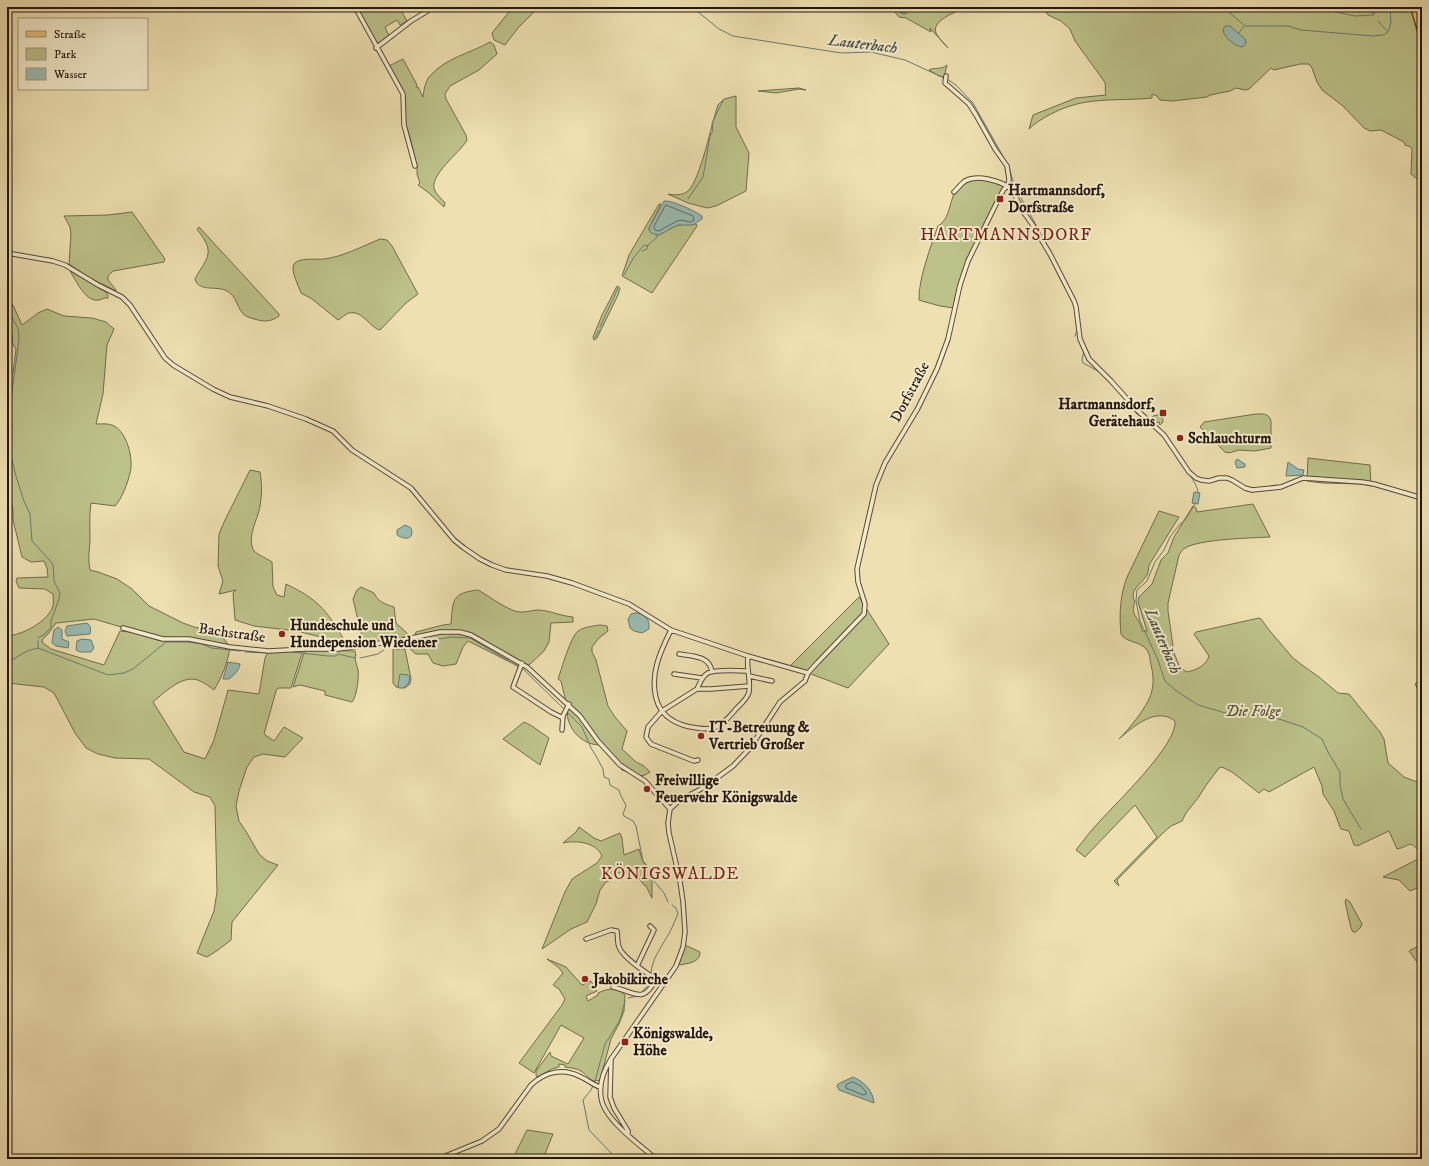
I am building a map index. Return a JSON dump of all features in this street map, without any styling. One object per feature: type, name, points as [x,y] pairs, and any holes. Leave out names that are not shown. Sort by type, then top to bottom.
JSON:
[{"type":"main road","points":[[1414,7],[1422,36]]},
{"type":"street","points":[[355,7],[376,48],[403,94],[404,123],[416,166]]},
{"type":"street","points":[[376,48],[411,21],[434,7]]},
{"type":"street","points":[[945,77],[946,84],[969,104],[995,149],[1007,166],[1009,180],[1008,186]]},
{"type":"street","points":[[954,192],[964,182],[980,179],[994,181],[1011,188],[1024,213],[1042,240],[1071,296],[1076,307],[1080,339],[1089,359],[1131,404],[1164,435],[1192,475],[1196,478],[1204,481],[1227,478],[1245,488],[1252,490],[1275,488],[1303,478],[1368,483],[1422,498]]},
{"type":"street","name":"Dorfstraße","points":[[808,673],[864,614],[865,604],[858,582],[857,569],[876,485],[884,463],[918,408],[937,369],[948,339],[960,285],[968,261],[992,211],[1004,189],[1008,186]]},
{"type":"street","points":[[7,253],[53,261],[65,265],[122,298],[130,305],[165,358],[173,365],[213,389],[230,397],[268,406],[306,419],[333,431],[352,450],[411,488],[454,540],[480,559],[506,570],[564,580],[624,602],[671,630],[748,656],[808,673],[805,681],[780,702],[750,748],[733,766],[703,788],[680,800],[670,809],[668,828],[682,892],[685,932],[683,947],[678,962],[611,1059],[607,1066],[600,1088],[601,1099],[604,1107],[617,1126],[656,1159]]},
{"type":"street","name":"Bachstraße","points":[[123,628],[163,639],[189,639],[230,647],[269,651],[338,649],[406,639],[440,632],[460,632],[471,635],[521,664],[569,704],[580,716],[598,741],[620,765],[645,781],[670,809]]},
{"type":"street","points":[[671,630],[660,653],[655,673],[656,698],[662,711],[669,718],[680,725],[704,729],[716,727],[724,723],[749,694],[750,676],[747,671],[748,656]]},
{"type":"street","points":[[679,654],[706,660],[711,664],[712,672]]},
{"type":"street","points":[[521,664],[512,687],[563,718]]},
{"type":"street","points":[[698,760],[694,761],[649,743],[646,734],[648,727],[662,711],[677,700],[693,693],[697,689],[702,678],[708,673],[747,671]]},
{"type":"street","points":[[674,674],[702,678]]},
{"type":"street","points":[[750,676],[772,681]]},
{"type":"street","points":[[697,689],[749,686]]},
{"type":"street","points":[[562,730],[563,718],[569,704]]},
{"type":"street","points":[[636,966],[654,930],[650,926]]},
{"type":"street","points":[[586,939],[611,930],[617,931],[621,950],[636,966],[663,984]]},
{"type":"street","points":[[613,987],[639,995],[648,993],[656,979]]},
{"type":"street","points":[[611,1059],[610,1097],[614,1108],[628,1131],[628,1135]]},
{"type":"street","points":[[438,1159],[482,1141],[499,1129],[531,1084],[550,1073],[561,1071],[575,1074],[600,1088]]},
{"type":"green space","points":[[357,7],[399,7],[407,21],[400,25],[397,20],[385,27],[389,36],[377,44]]},
{"type":"green space","points":[[513,7],[539,7],[518,28],[505,45],[494,40],[492,33]]},
{"type":"green space","points":[[894,7],[898,7],[897,11],[904,14],[907,13],[909,7],[966,7],[941,20],[935,28],[936,33],[948,48],[930,28],[931,32],[906,18],[899,17],[894,11]]},
{"type":"green space","points":[[1043,7],[1410,7],[1422,49],[1422,183],[1411,174],[1411,147],[1405,145],[1404,142],[1381,130],[1370,131],[1364,128],[1343,106],[1322,90],[1309,64],[1300,64],[1274,70],[1271,68],[1249,89],[1245,90],[1236,88],[1207,97],[1172,101],[1160,100],[1157,96],[1152,94],[1152,98],[1100,100],[1075,104],[1049,115],[1029,129],[1033,115],[1076,98],[1106,95],[1104,81],[1075,41],[1070,29],[1061,21],[1048,15]]},
{"type":"green space","points":[[490,42],[494,45],[497,54],[479,70],[450,86],[445,94],[446,99],[466,135],[467,140],[440,171],[436,178],[434,185],[435,191],[445,203],[444,207],[418,185],[420,183],[417,174],[417,165],[405,122],[404,94],[389,66],[403,59],[417,85],[416,87],[418,87],[423,97],[427,80],[436,70],[451,60]]},
{"type":"green space","points":[[947,65],[944,77],[939,76],[929,70],[945,67]]},
{"type":"green space","points":[[799,88],[806,90],[799,89],[776,93],[758,91]]},
{"type":"green space","points":[[736,96],[736,127],[749,153],[746,191],[716,206],[707,208],[688,203],[668,194],[683,194],[688,191],[693,184],[701,163],[718,105],[724,99]]},
{"type":"green space","points":[[980,179],[994,181],[1005,187],[971,252],[954,308],[919,300],[923,273],[932,243],[938,226],[943,222],[949,210],[955,191],[965,182]]},
{"type":"green space","points":[[659,204],[661,204],[649,230],[659,235],[671,228],[684,224],[696,224],[697,226],[652,293],[622,276],[629,255]]},
{"type":"green space","points":[[132,212],[165,259],[164,262],[113,271],[108,276],[108,280],[116,291],[90,278],[69,264],[71,234],[70,227],[64,216],[108,215]]},
{"type":"green space","points":[[199,227],[279,314],[279,316],[271,320],[261,321],[246,316],[240,310],[235,299],[229,292],[221,289],[203,287],[197,283],[195,279],[206,261],[208,253],[204,239],[197,229]]},
{"type":"green space","points":[[380,239],[387,240],[392,246],[418,294],[406,303],[380,330],[376,329],[358,314],[354,313],[349,313],[338,320],[312,299],[301,293],[293,270],[296,262],[300,260],[331,258]]},
{"type":"green space","points":[[70,271],[106,292],[108,298],[93,300],[88,297]]},
{"type":"green space","points":[[617,286],[620,288],[618,295],[597,338],[594,340],[593,337],[602,315]]},
{"type":"green space","points":[[7,302],[13,305],[22,325],[38,313],[47,309],[64,316],[92,318],[106,322],[114,329],[107,345],[103,394],[96,424],[112,425],[119,429],[126,440],[130,454],[131,467],[124,490],[115,506],[91,503],[89,556],[90,570],[117,579],[132,589],[149,606],[183,623],[208,630],[224,639],[230,647],[228,658],[220,680],[214,690],[206,684],[194,679],[181,681],[153,702],[184,752],[205,759],[214,740],[228,690],[259,694],[265,658],[268,652],[303,650],[291,688],[278,688],[276,691],[264,734],[274,741],[284,727],[303,738],[285,757],[263,754],[254,757],[247,767],[236,806],[239,821],[259,854],[267,861],[278,865],[232,922],[231,940],[207,957],[197,953],[214,911],[217,892],[215,806],[210,797],[194,792],[149,759],[115,758],[98,754],[86,748],[75,733],[54,693],[44,687],[7,683],[7,636],[20,633],[34,627],[46,617],[53,606],[53,594],[45,589],[19,588],[16,581],[17,578],[48,577],[47,568],[44,561],[31,562],[22,557],[13,520],[13,510],[7,479],[7,372],[13,373],[16,349],[13,345],[12,335],[7,332]],"holes":[[[94,619],[162,639],[161,641],[131,632],[120,631],[104,665],[51,649],[43,643],[42,640],[56,623]]]},
{"type":"green space","points":[[1265,414],[1270,418],[1271,448],[1255,451],[1239,450],[1226,453],[1200,427],[1204,422]]},
{"type":"green space","points":[[1158,415],[1162,417],[1163,421],[1160,425],[1159,422],[1154,423],[1151,420],[1153,416]]},
{"type":"green space","points":[[1308,458],[1370,465],[1371,486],[1362,484],[1307,481]]},
{"type":"green space","points":[[250,470],[260,472],[261,485],[260,506],[251,540],[254,551],[272,562],[273,587],[277,595],[284,597],[286,584],[306,595],[326,612],[343,638],[336,645],[326,642],[321,637],[297,631],[254,626],[235,620],[233,593],[236,590],[219,594],[223,581],[218,566],[219,534]]},
{"type":"green space","name":"Die Folge","points":[[1253,504],[1270,537],[1202,543],[1185,548],[1179,555],[1168,603],[1168,611],[1174,653],[1179,665],[1186,672],[1197,669],[1208,659],[1209,656],[1194,634],[1196,632],[1259,618],[1293,658],[1338,693],[1349,694],[1384,739],[1388,763],[1404,777],[1422,782],[1422,886],[1410,891],[1399,880],[1383,877],[1420,858],[1419,851],[1413,845],[1397,849],[1389,831],[1357,846],[1354,845],[1349,831],[1341,829],[1334,811],[1323,794],[1322,786],[1314,767],[1269,792],[1264,789],[1259,793],[1232,772],[1222,767],[1219,768],[1186,813],[1182,821],[1171,826],[1163,833],[1118,879],[1117,881],[1119,886],[1114,881],[1157,837],[1135,805],[1085,857],[1076,850],[1094,828],[1145,773],[1167,744],[1173,731],[1175,721],[1168,717],[1153,717],[1138,724],[1119,739],[1143,709],[1153,687],[1153,674],[1149,653],[1141,645],[1123,637],[1121,634],[1120,612],[1125,582],[1159,511],[1179,517],[1149,565],[1147,575],[1136,587],[1133,594],[1135,602],[1133,611],[1140,623],[1142,631],[1147,631],[1138,602],[1139,597],[1152,584],[1161,560],[1168,553],[1174,537],[1193,506],[1196,508],[1197,512]]},
{"type":"green space","points":[[361,587],[374,593],[382,602],[394,607],[396,623],[409,635],[406,639],[364,645],[353,599],[357,590]]},
{"type":"green space","points":[[478,590],[503,606],[515,611],[546,611],[573,617],[573,622],[551,623],[549,642],[544,651],[529,665],[518,666],[468,641],[463,647],[456,664],[443,666],[433,663],[428,654],[416,654],[410,649],[416,632],[451,624],[453,604],[458,596],[469,591]]},
{"type":"green space","points":[[859,597],[889,644],[848,688],[790,666]]},
{"type":"green space","points":[[600,625],[607,626],[608,631],[599,638],[592,647],[592,652],[596,660],[608,706],[627,731],[622,749],[650,772],[645,775],[639,776],[622,770],[614,758],[600,745],[589,743],[580,738],[576,734],[568,719],[561,681],[558,679],[569,646],[578,631]]},
{"type":"green space","points":[[393,649],[405,649],[411,679],[410,684],[405,688],[396,687],[393,683]]},
{"type":"green space","points":[[305,650],[355,651],[358,677],[356,691],[352,702],[325,695],[325,691],[300,685],[293,687]]},
{"type":"green space","points":[[1422,678],[1422,697],[1415,684]]},
{"type":"green space","points":[[524,722],[549,738],[540,765],[503,739]]},
{"type":"green space","points":[[579,827],[594,838],[601,841],[620,833],[624,855],[639,849],[643,862],[652,871],[652,898],[646,886],[637,876],[628,872],[618,873],[611,880],[606,882],[600,890],[596,904],[587,922],[571,929],[542,949],[565,892],[572,879],[597,863],[602,856],[599,851],[585,843],[563,843],[576,832]]},
{"type":"green space","points":[[1346,899],[1350,902],[1362,924],[1356,932],[1353,932],[1351,927],[1345,902]]},
{"type":"green space","points":[[1422,944],[1422,969],[1409,951]]},
{"type":"green space","points":[[685,945],[700,952],[699,956],[693,962],[680,965],[679,964]]},
{"type":"green space","points":[[547,959],[566,967],[582,985],[591,981],[597,991],[586,996],[588,1001],[598,995],[598,993],[609,989],[619,991],[625,995],[624,1011],[611,1039],[600,1080],[594,1081],[579,1070],[559,1064],[559,1067],[537,1077],[536,1071],[550,1052],[551,1056],[568,1064],[584,1038],[561,1025],[534,1073],[519,1063],[565,999],[559,989],[553,985],[563,973],[558,967]]},
{"type":"green space","points":[[527,1130],[553,1134],[543,1159],[516,1159],[514,1156]]},
{"type":"water","points":[[898,7],[909,7],[907,13],[904,14],[897,11]]},
{"type":"water","points":[[1225,26],[1230,26],[1245,39],[1246,43],[1243,47],[1240,47],[1228,39],[1223,30]]},
{"type":"water","points":[[664,201],[672,202],[689,209],[702,216],[702,219],[693,225],[678,225],[659,235],[651,233],[649,230],[650,226]]},
{"type":"water","points":[[1237,459],[1245,464],[1245,467],[1237,468],[1235,462]]},
{"type":"water","points":[[1288,462],[1298,469],[1304,470],[1303,475],[1286,476]]},
{"type":"water","points":[[1194,492],[1200,493],[1198,504],[1192,503]]},
{"type":"water","points":[[405,525],[411,528],[412,532],[412,535],[408,538],[403,538],[397,535],[397,530]]},
{"type":"water","points":[[631,614],[642,614],[646,617],[649,622],[649,629],[642,633],[634,631],[630,628],[628,619]]},
{"type":"water","points":[[87,623],[91,631],[90,634],[67,636],[65,631],[67,626]]},
{"type":"water","points":[[58,627],[62,630],[62,639],[69,642],[68,648],[56,646],[52,643],[54,630]]},
{"type":"water","points":[[82,639],[91,640],[94,648],[91,652],[80,652],[76,650],[77,641]]},
{"type":"water","points":[[228,662],[240,664],[239,669],[229,679],[223,679]]},
{"type":"water","points":[[400,674],[408,675],[410,677],[408,684],[403,688],[399,688],[398,686]]},
{"type":"water","points":[[853,1077],[868,1087],[874,1103],[839,1090],[837,1086],[838,1084]]},
{"type":"waterway","name":"Lauterbach","points":[[692,7],[719,29],[733,36],[841,53],[871,52],[905,60],[944,78]]},
{"type":"waterway","points":[[1223,7],[1245,26],[1288,26],[1301,30],[1373,36],[1383,35],[1388,32],[1391,23],[1390,7]]},
{"type":"waterway","points":[[1312,7],[1355,16],[1374,15]]},
{"type":"waterway","points":[[1367,7],[1373,14]]},
{"type":"waterway","points":[[1374,14],[1377,7]]},
{"type":"waterway","points":[[1378,21],[1387,31]]},
{"type":"waterway","points":[[1238,34],[1244,26]]},
{"type":"waterway","name":"Lauterbach","points":[[947,79],[956,85],[973,103],[1009,167],[1014,185],[1054,258]]},
{"type":"waterway","points":[[688,199],[703,177],[710,136],[713,131],[712,123],[723,101]]},
{"type":"waterway","points":[[624,275],[634,257],[644,245],[647,246],[657,237],[656,235]]},
{"type":"waterway","points":[[642,251],[647,249],[648,245]]},
{"type":"waterway","name":"Lauterbach","points":[[1056,270],[1068,292]]},
{"type":"waterway","points":[[600,327],[618,288]]},
{"type":"waterway","name":"Lauterbach","points":[[1072,300],[1075,311]]},
{"type":"waterway","points":[[7,309],[18,328],[19,340],[9,414],[12,425],[9,435],[10,452],[24,501],[30,514],[32,541],[53,564],[54,581],[60,593],[51,621],[51,627],[45,634],[38,638]]},
{"type":"waterway","points":[[595,338],[599,330]]},
{"type":"waterway","name":"Lauterbach","points":[[1075,336],[1077,330]]},
{"type":"waterway","name":"Lauterbach","points":[[1084,350],[1082,360],[1083,363],[1098,371],[1115,388],[1136,413],[1150,424]]},
{"type":"waterway","name":"Lauterbach","points":[[1177,458],[1193,479],[1198,492]]},
{"type":"waterway","name":"Lauterbach","points":[[1195,504],[1185,520],[1170,537],[1164,550],[1155,562],[1147,581],[1137,590],[1136,601],[1140,621],[1158,660],[1165,681],[1175,690],[1198,705],[1229,714],[1244,716],[1252,714],[1279,719],[1303,727],[1322,739],[1340,772],[1340,785],[1343,799],[1361,829]]},
{"type":"waterway","points":[[360,658],[378,654],[388,647],[452,637],[470,638],[524,670],[565,710]]},
{"type":"waterway","points":[[38,641],[38,648]]},
{"type":"waterway","points":[[7,663],[27,651],[38,648],[108,675],[124,673],[133,669],[166,642],[188,642],[202,644],[211,648],[240,651]]},
{"type":"waterway","points":[[245,652],[281,652]]},
{"type":"waterway","points":[[292,652],[328,656],[336,656],[338,654],[355,658]]},
{"type":"waterway","points":[[567,712],[582,727],[591,748],[603,769],[604,777],[609,779],[610,785],[619,790],[626,806],[623,814],[633,821],[636,826],[643,861],[652,871],[653,880],[664,893],[668,902]]},
{"type":"waterway","points":[[651,973],[654,960],[669,934],[678,914],[676,908],[672,905]]},
{"type":"waterway","points":[[641,993],[649,984],[650,978]]},
{"type":"waterway","points":[[628,998],[638,996]]},
{"type":"waterway","points":[[617,1159],[589,1130],[583,1100],[591,1090],[595,1081],[605,1044],[620,1020],[625,1001]]},
{"type":"place","name":"Hartmannsdorf, Dorfstraße","points":[[1000,199]]},
{"type":"place","name":"Hartmannsdorf, Gerätehaus","points":[[1163,413]]},
{"type":"place","name":"Schlauchturm","points":[[1180,438]]},
{"type":"place","name":"Hundeschule und Hundepension Wiedener","points":[[282,634]]},
{"type":"place","name":"IT-Betreuung & Vertrieb Großer","points":[[701,736]]},
{"type":"place","name":"Freiwillige Feuerwehr Königswalde","points":[[647,789]]},
{"type":"place","name":"Jakobikirche","points":[[585,979]]},
{"type":"place","name":"Königswalde, Höhe","points":[[625,1042]]},
{"type":"district","name":"HARTMANNSDORF","points":[[1006,235]]},
{"type":"district","name":"KÖNIGSWALDE","points":[[670,874]]}]
